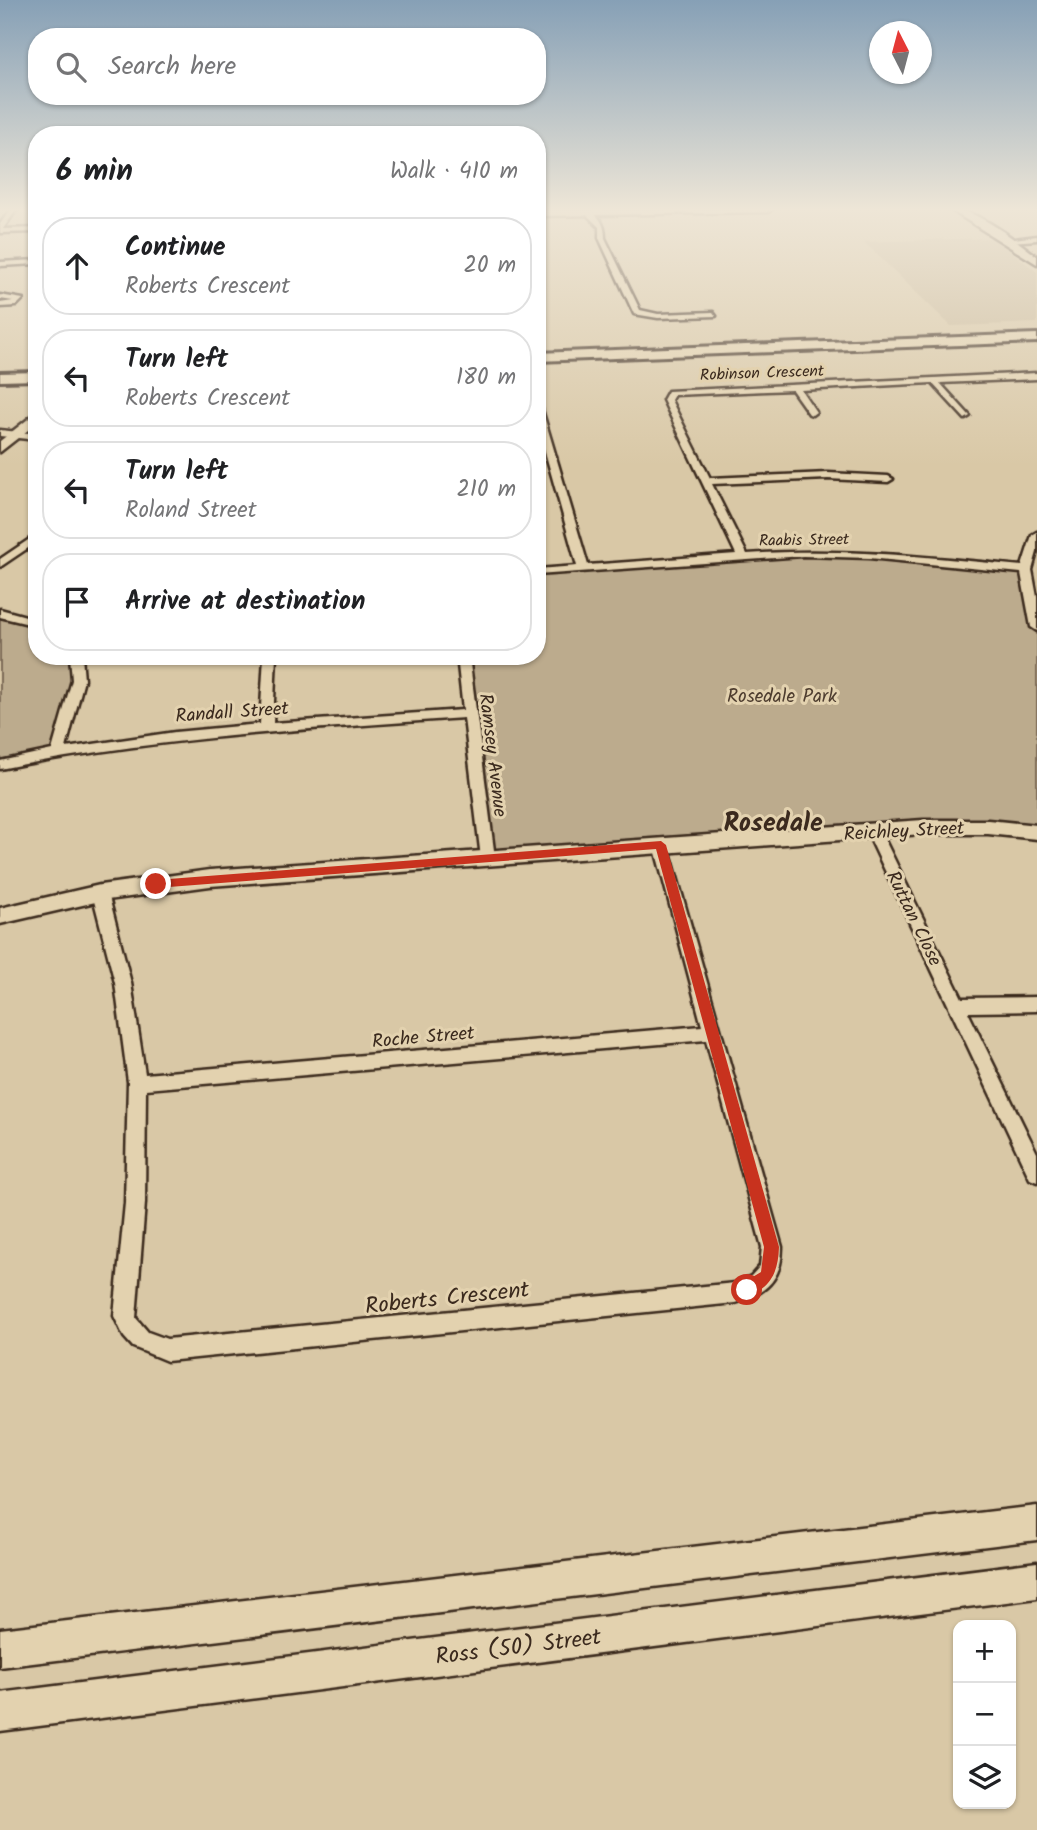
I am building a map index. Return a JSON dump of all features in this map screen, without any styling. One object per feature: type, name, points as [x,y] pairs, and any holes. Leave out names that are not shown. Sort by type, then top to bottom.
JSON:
[{"type":"main road","points":[[546,357],[1037,338]]},
{"type":"main road","points":[[0,377],[28,376]]},
{"type":"street","points":[[631,294],[640,313],[658,316],[713,314]]},
{"type":"street","points":[[0,297],[19,299],[13,304],[0,304]]},
{"type":"street","name":"Robinson Crescent","points":[[743,557],[667,400],[668,395],[684,390],[1037,376]]},
{"type":"street","points":[[934,381],[965,416]]},
{"type":"street","points":[[794,386],[812,412]]},
{"type":"street","points":[[0,448],[28,425]]},
{"type":"street","points":[[0,433],[28,436]]},
{"type":"street","points":[[546,438],[583,568]]},
{"type":"street","points":[[706,481],[828,476],[888,479]]},
{"type":"street","points":[[1037,535],[1026,570],[1037,627]]},
{"type":"street","points":[[0,564],[28,544]]},
{"type":"street","name":"Raabis Street","points":[[546,571],[743,557],[849,554],[1026,570]]},
{"type":"street","points":[[0,613],[28,621]]},
{"type":"street","points":[[58,752],[78,680],[77,665]]},
{"type":"street","points":[[266,727],[269,665]]},
{"type":"street","name":"Ramsey Avenue","points":[[464,665],[488,858]]},
{"type":"street","name":"Randall Street","points":[[0,765],[58,752],[164,736],[469,714]]},
{"type":"street","name":"Reichley Street","points":[[0,916],[100,893],[210,878],[873,830],[951,826],[1037,832]]},
{"type":"street","name":"Ruttan Close","points":[[873,830],[1037,1173]]},
{"type":"street","name":"Roberts Crescent","points":[[100,893],[123,983],[137,1082],[135,1203],[125,1316],[128,1328],[137,1338],[152,1348],[167,1350],[735,1293],[758,1284],[767,1277],[772,1247],[661,845]]},
{"type":"street","points":[[957,1005],[1037,1004]]},
{"type":"street","name":"Roche Street","points":[[137,1082],[712,1032]]},
{"type":"street","points":[[0,1648],[474,1588],[1037,1523]]},
{"type":"street","name":"Ross (50) Street","points":[[0,1712],[1037,1580]]},
{"type":"shaded area","points":[[918,294],[1037,294],[1037,323],[951,326]]},
{"type":"green space","name":"Rosedale Park","points":[[774,554],[849,554],[1026,570],[1037,627],[1037,832],[988,827],[488,858],[462,665],[546,665],[546,571]]},
{"type":"green space","points":[[0,613],[28,621],[28,665],[78,665],[58,752],[0,765]]},
{"type":"district","name":"Rosedale","points":[[773,822]]},
{"type":"route","points":[[156,884],[661,845],[772,1247],[767,1277],[747,1290]]}]
